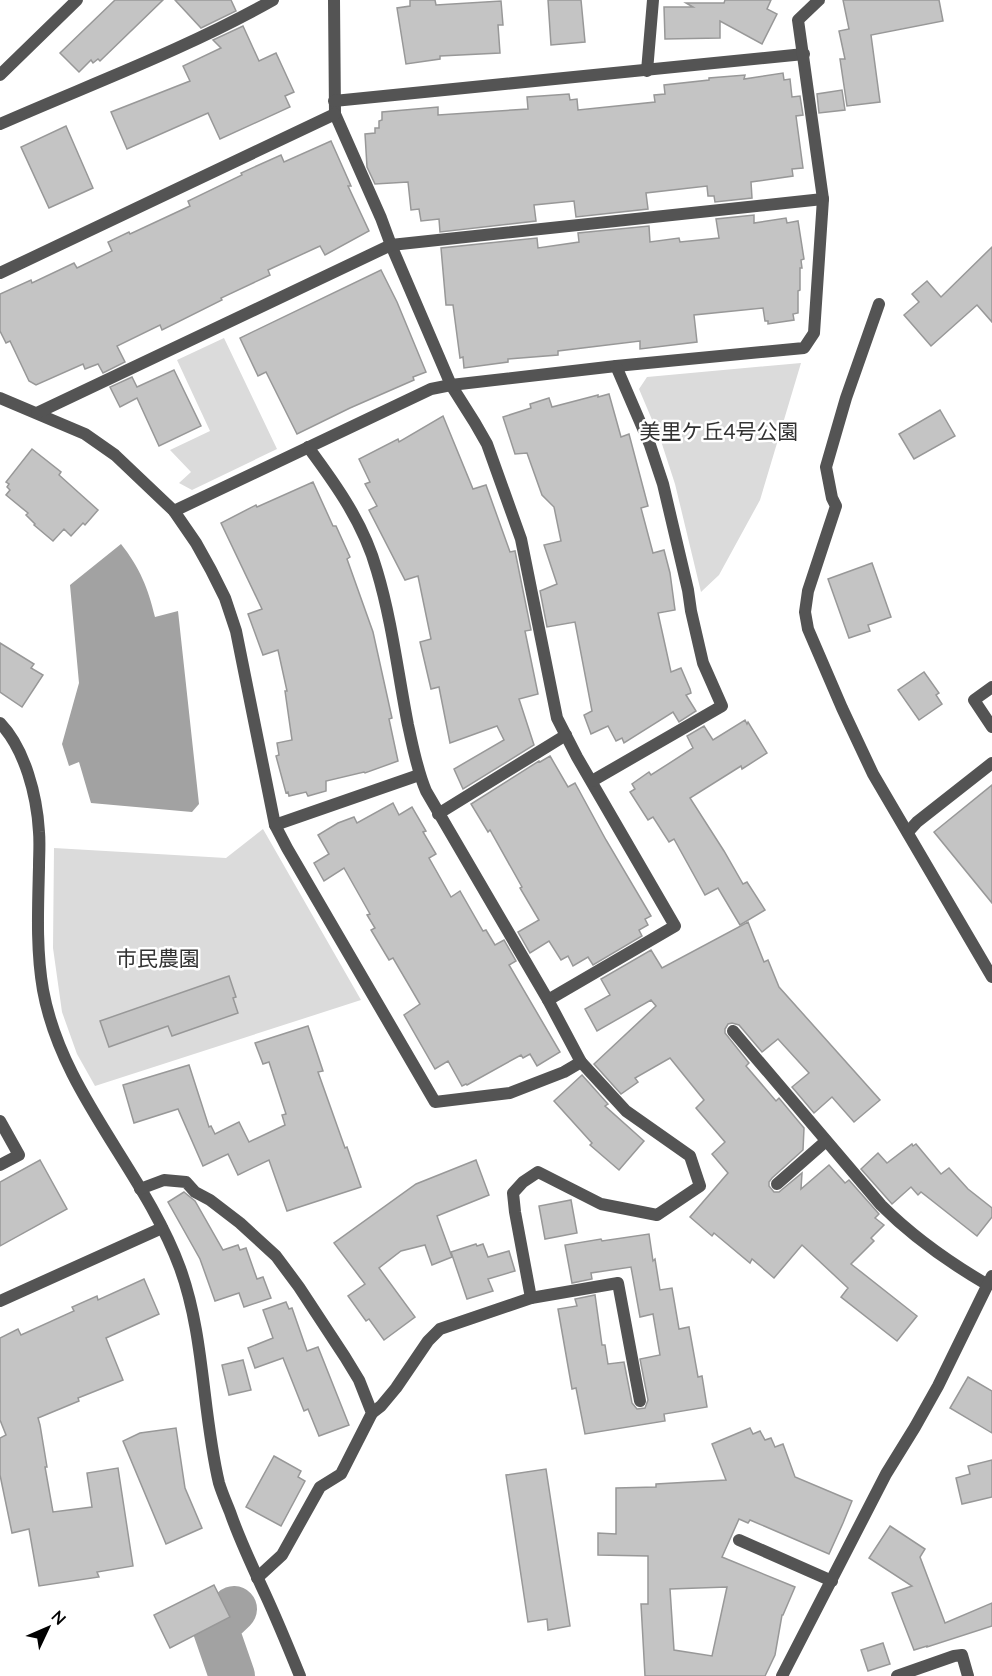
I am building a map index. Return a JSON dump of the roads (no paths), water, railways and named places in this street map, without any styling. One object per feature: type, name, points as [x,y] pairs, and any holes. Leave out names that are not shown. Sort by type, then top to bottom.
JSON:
[{"type":"street","points":[[0,75],[77,0]]},
{"type":"street","points":[[0,124],[181,47],[273,0]]},
{"type":"street","points":[[334,0],[334,107],[451,385],[486,444],[521,539],[557,718],[675,926],[548,1000]]},
{"type":"street","points":[[647,70],[653,0]]},
{"type":"street","points":[[174,511],[431,389],[616,366],[804,348],[814,333],[823,200],[798,20],[819,0]]},
{"type":"street","points":[[0,273],[334,107],[804,54]]},
{"type":"street","points":[[37,413],[391,245],[823,200]]},
{"type":"street","points":[[879,304],[846,398],[826,467],[832,498],[836,506],[808,591],[805,612],[808,629],[873,774],[992,977]]},
{"type":"street","points":[[592,781],[722,706],[703,663],[686,578],[663,484],[650,445],[616,366]]},
{"type":"street","points":[[0,398],[85,434],[115,455],[174,511],[204,557],[236,631],[275,825],[435,1102],[510,1093],[564,1072],[581,1062]]},
{"type":"street","points":[[308,447],[340,490],[363,530],[385,601],[419,775],[438,814],[548,1000],[581,1062],[626,1111],[690,1156],[700,1186],[657,1215],[601,1204],[537,1172],[513,1193],[531,1298]]},
{"type":"street","points":[[992,687],[974,700],[992,727]]},
{"type":"street","points":[[0,723],[20,753],[29,777],[36,807],[39,831],[41,972],[55,1036],[66,1063],[162,1228],[180,1267],[195,1324],[220,1486],[247,1556],[300,1676]]},
{"type":"street","points":[[438,814],[566,735]]},
{"type":"street","points":[[908,832],[917,822],[992,763]]},
{"type":"street","points":[[275,825],[419,775]]},
{"type":"street","points":[[733,1031],[897,1221],[961,1270],[990,1281],[938,1386],[886,1474],[782,1676]]},
{"type":"street","points":[[0,1120],[19,1155],[0,1165]]},
{"type":"street","points":[[777,1184],[826,1141]]},
{"type":"street","points":[[140,1189],[164,1180],[186,1182],[195,1192],[210,1200],[240,1223],[276,1256],[300,1287],[345,1357],[359,1380],[372,1413]]},
{"type":"street","points":[[0,1301],[162,1228]]},
{"type":"street","points":[[257,1578],[282,1555],[320,1487],[341,1474],[372,1413],[396,1388],[428,1341],[440,1329],[531,1298],[618,1283],[640,1401]]},
{"type":"street","points":[[739,1540],[832,1581]]},
{"type":"street","points":[[897,1676],[962,1655],[968,1676]]},
{"type":"waterway","points":[[232,1676],[215,1627],[234,1609]]},
{"type":"park label","name":"美里ケ丘4号公園","points":[[719,430]]},
{"type":"park label","name":"市民農園","points":[[158,957]]}]
